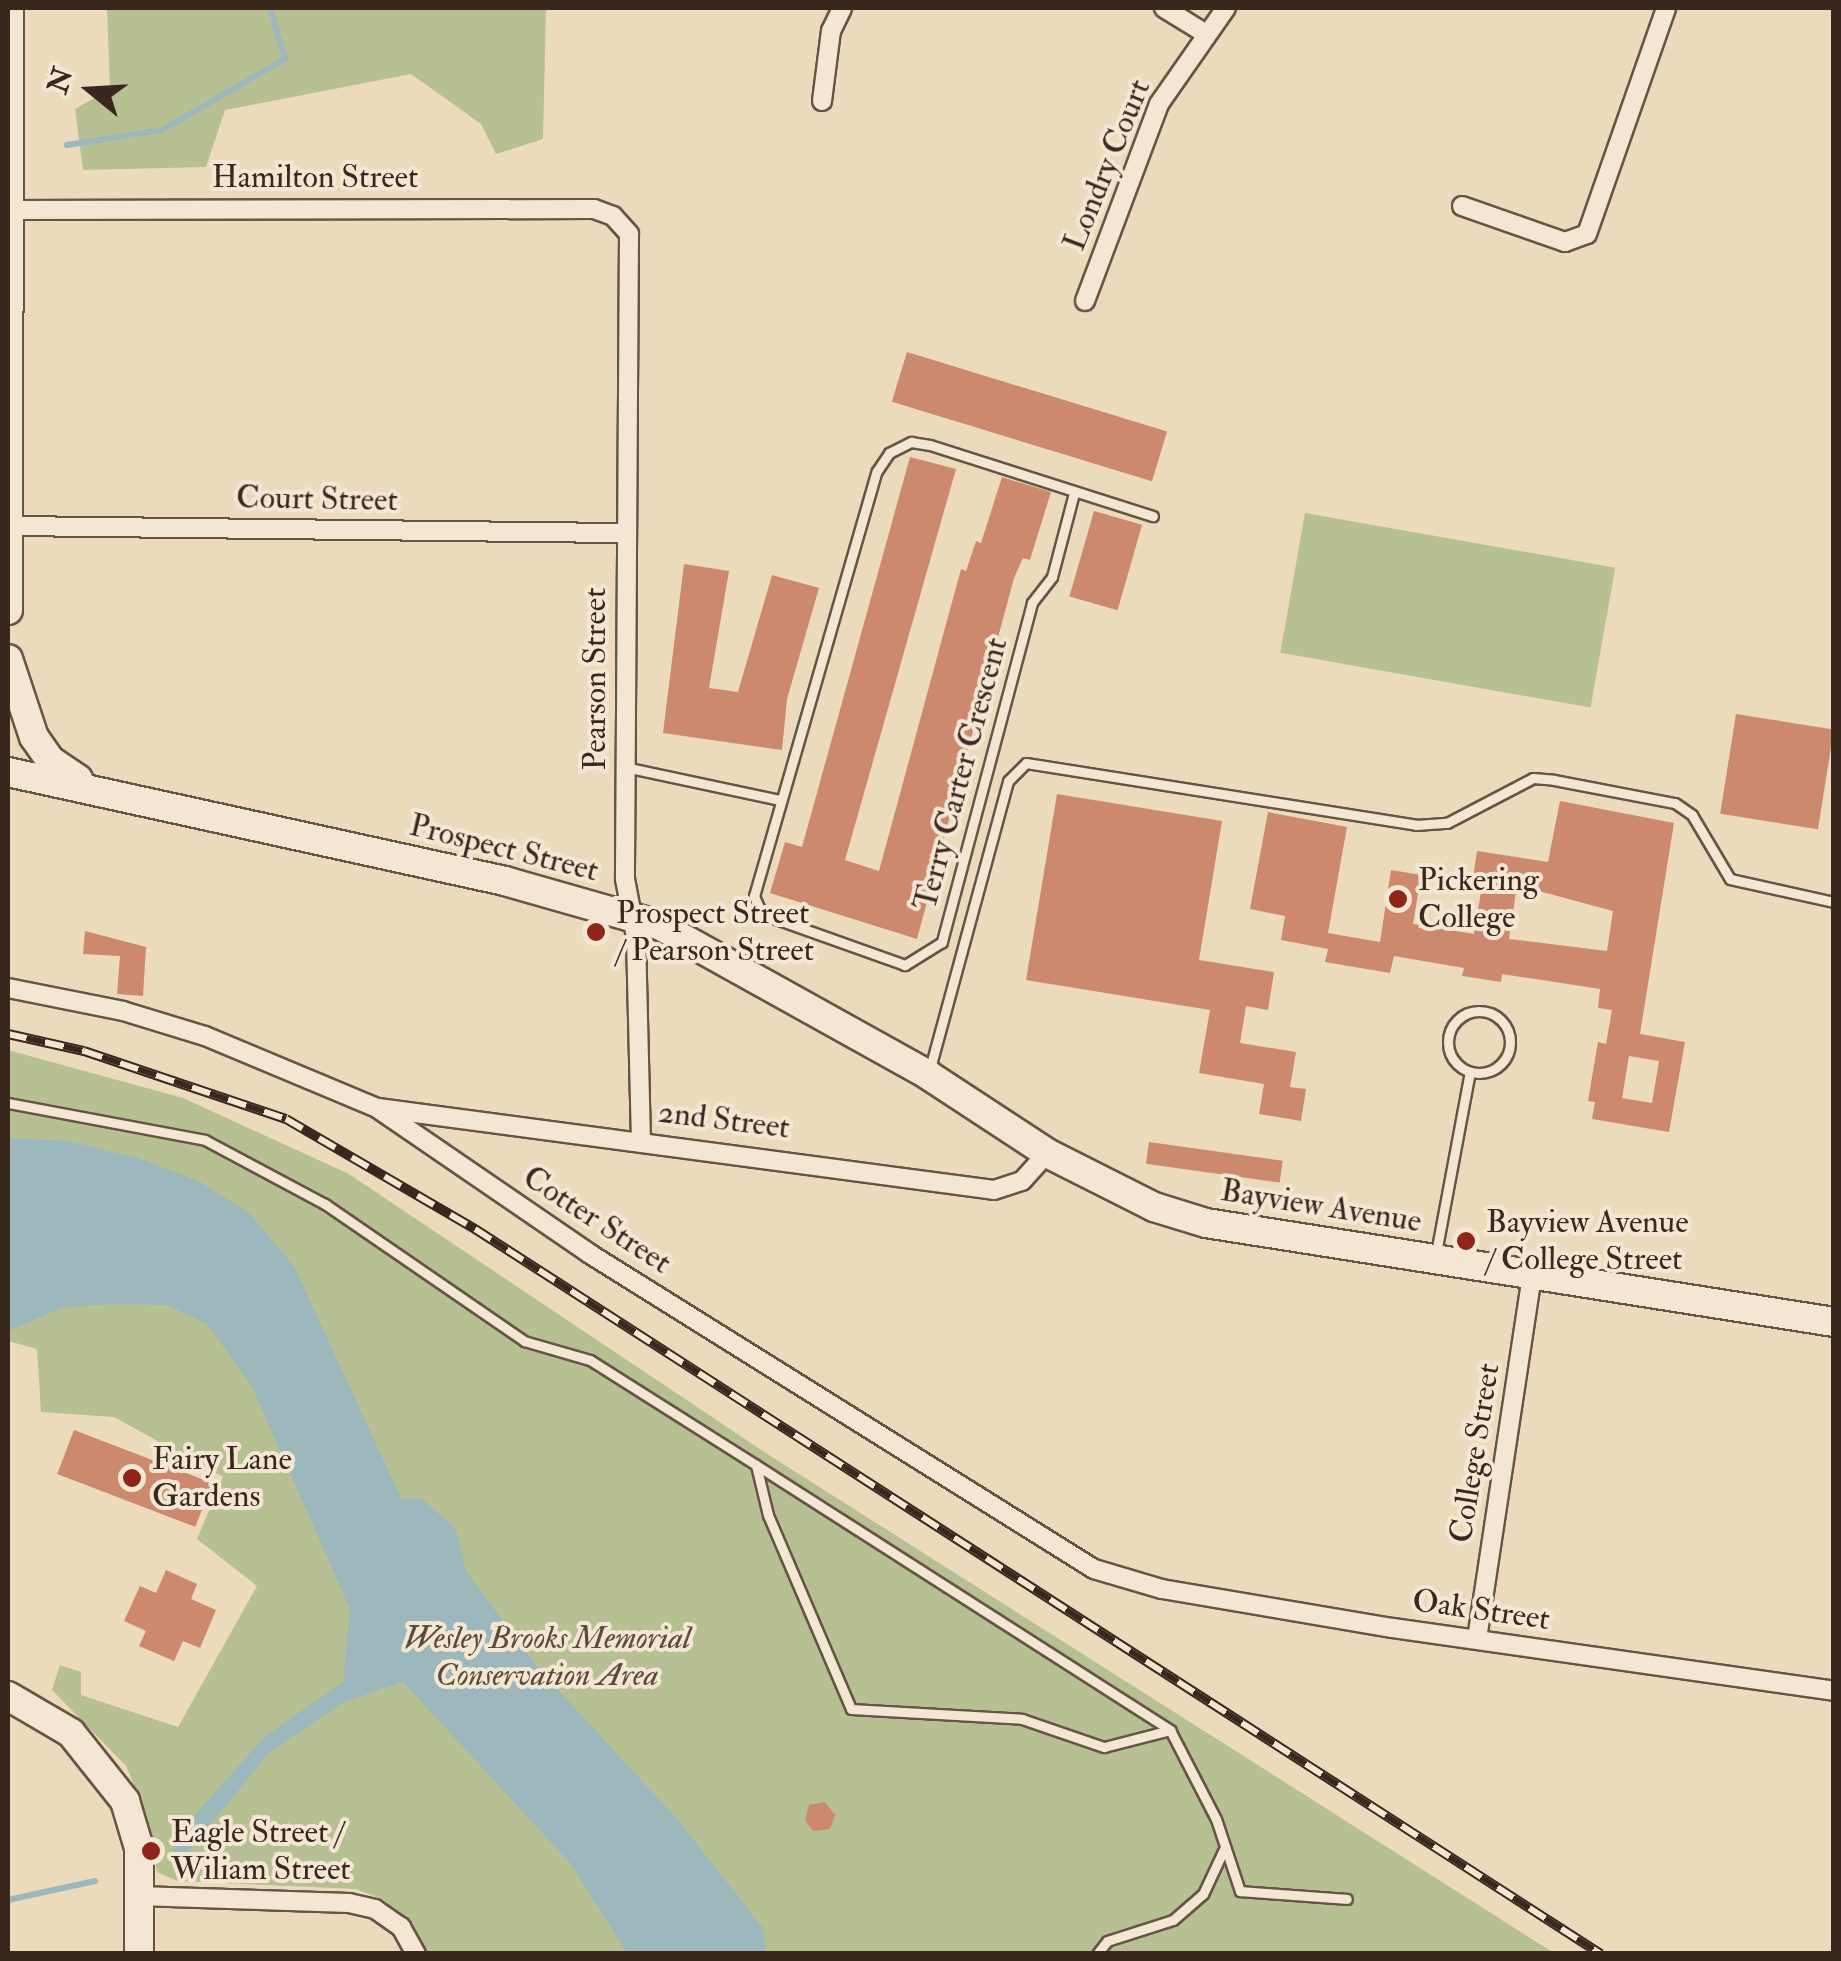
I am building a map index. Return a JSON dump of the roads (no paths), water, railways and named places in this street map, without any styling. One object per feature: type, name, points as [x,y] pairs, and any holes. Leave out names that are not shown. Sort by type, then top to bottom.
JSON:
[{"type":"main road","points":[[8,610],[9,8]]},
{"type":"main road","points":[[8,659],[34,737],[50,760],[88,786]]},
{"type":"main road","name":"Prospect Street","points":[[8,772],[88,786],[659,925],[928,1075],[1048,1153],[1154,1207]]},
{"type":"main road","name":"Bayview Avenue","points":[[1154,1207],[1206,1223],[1834,1322]]},
{"type":"main road","points":[[8,1696],[72,1733],[125,1801],[139,1848],[139,1954]]},
{"type":"street","points":[[822,100],[830,32],[842,8]]},
{"type":"street","points":[[1164,8],[1203,32]]},
{"type":"street","name":"Londry Court","points":[[1085,301],[1159,104],[1203,32],[1226,8]]},
{"type":"street","points":[[1462,206],[1566,242],[1587,234],[1666,8]]},
{"type":"street","name":"Hamilton Street","points":[[8,210],[594,209],[618,221]]},
{"type":"street","name":"Pearson Street","points":[[618,221],[629,234],[630,259],[623,532],[626,767],[629,916],[636,937],[642,1140]]},
{"type":"street","name":"Court Street","points":[[11,526],[623,532]]},
{"type":"street","name":"Cotter Street","points":[[8,988],[123,1010],[204,1036],[377,1108],[601,1261],[1094,1569],[1122,1578]]},
{"type":"street","name":"2nd Street","points":[[377,1108],[642,1140],[994,1190],[1022,1181],[1048,1153]]},
{"type":"street","name":"College Street","points":[[1477,1638],[1532,1276]]},
{"type":"street","name":"Oak Street","points":[[1122,1578],[1477,1638],[1834,1690]]},
{"type":"street","points":[[139,1896],[349,1903],[376,1909],[401,1927],[416,1954]]},
{"type":"lane","name":"Terry Carter Crescent","points":[[1074,493],[1052,577],[1032,603],[942,942],[905,964],[762,914],[754,896],[780,800],[876,471],[889,452],[911,442],[930,445],[1152,516]]},
{"type":"lane","points":[[928,1075],[1008,781],[1026,763],[1416,825],[1447,823],[1532,778],[1554,780],[1674,803],[1692,815],[1730,879],[1834,902]]},
{"type":"lane","points":[[626,767],[780,800]]},
{"type":"lane","points":[[1483,1010],[1503,1021],[1508,1054],[1492,1070],[1470,1072],[1452,1058],[1449,1035],[1461,1016],[1483,1010]]},
{"type":"lane","points":[[1434,1260],[1470,1072]]},
{"type":"lane","points":[[8,1102],[205,1140],[325,1204],[524,1341],[590,1360],[1170,1730],[1226,1848],[1240,1891],[1347,1900]]},
{"type":"lane","points":[[756,1464],[782,1550],[851,1709],[1022,1719],[1104,1747],[1124,1747],[1144,1732],[1170,1730]]},
{"type":"lane","points":[[1097,1954],[1107,1942],[1174,1920],[1202,1894],[1226,1848]]},
{"type":"water","points":[[8,1138],[69,1141],[138,1158],[199,1181],[249,1213],[294,1266],[401,1498],[422,1499],[456,1529],[466,1571],[538,1668],[678,1820],[763,1928],[766,1953],[627,1953],[570,1863],[403,1682],[344,1702],[268,1754],[180,1862],[169,1860],[184,1827],[265,1736],[343,1682],[350,1609],[251,1385],[207,1324],[167,1305],[113,1304],[62,1308],[8,1331]]},
{"type":"waterway","points":[[67,145],[162,130],[285,59],[270,8]]},
{"type":"waterway","points":[[8,1900],[95,1881]]},
{"type":"railway","points":[[8,1034],[84,1051],[286,1119],[475,1229],[1601,1954]]},
{"type":"place","name":"Pickering College","points":[[1398,899]]},
{"type":"place","name":"Prospect Street / Pearson Street","points":[[596,932]]},
{"type":"place","name":"Bayview Avenue / College Street","points":[[1466,1241]]},
{"type":"place","name":"Fairy Lane Gardens","points":[[132,1478]]},
{"type":"place","name":"Eagle Street / Wiliam Street","points":[[151,1851]]},
{"type":"park label","name":"Wesley Brooks Memorial Conservation Area","points":[[547,1658]]}]
